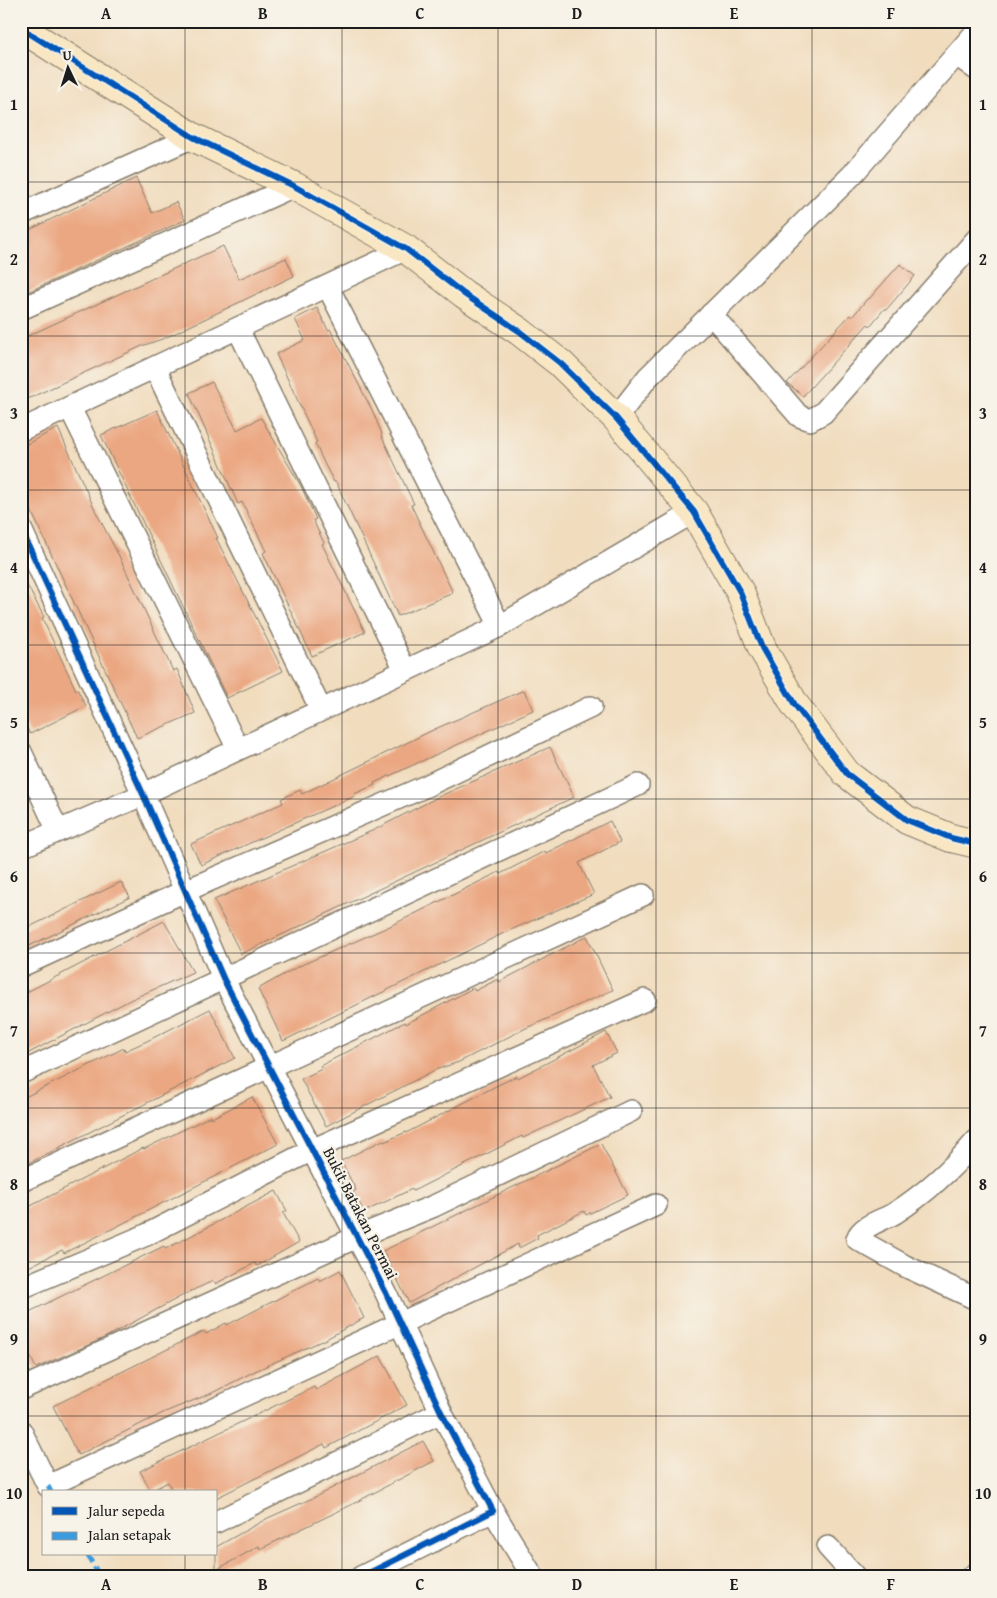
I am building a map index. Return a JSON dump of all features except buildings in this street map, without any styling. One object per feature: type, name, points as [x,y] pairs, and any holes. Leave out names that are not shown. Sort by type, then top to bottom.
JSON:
[{"type":"street","points":[[21,28],[193,137],[294,186],[406,249],[560,363],[616,418],[694,512],[740,592],[762,648],[791,697],[847,774],[907,820],[951,838],[976,844]]},
{"type":"street","points":[[616,418],[648,378],[711,314],[766,263],[805,220],[852,175],[906,110],[976,32]]},
{"type":"street","points":[[957,55],[976,69]]},
{"type":"street","points":[[21,214],[193,137]]},
{"type":"street","points":[[21,309],[294,186]]},
{"type":"street","points":[[711,314],[799,416],[810,420],[824,412],[976,240]]},
{"type":"street","points":[[21,430],[406,249]]},
{"type":"street","points":[[328,287],[500,626]]},
{"type":"street","points":[[238,329],[405,670]]},
{"type":"street","points":[[155,368],[321,710]]},
{"type":"street","points":[[70,408],[238,749]]},
{"type":"street","points":[[21,847],[143,794],[500,626],[694,512]]},
{"type":"street","name":"Bukit Batakan Permai","points":[[21,529],[143,794],[224,980],[402,1323],[441,1412],[494,1511],[533,1577]]},
{"type":"street","points":[[21,966],[185,891],[424,787],[591,707]]},
{"type":"street","points":[[21,752],[58,831]]},
{"type":"street","points":[[21,1073],[638,786]]},
{"type":"street","points":[[21,1181],[643,896]]},
{"type":"street","points":[[21,1288],[146,1235],[312,1150],[646,1000]]},
{"type":"street","points":[[21,1389],[357,1237],[434,1206],[631,1111]]},
{"type":"street","points":[[976,1141],[948,1173],[895,1213],[866,1228],[858,1239],[905,1266],[976,1299]]},
{"type":"street","points":[[21,1431],[48,1486],[656,1205]]},
{"type":"street","points":[[218,1521],[441,1412]]},
{"type":"street","points":[[361,1577],[494,1511]]},
{"type":"street","points":[[828,1547],[855,1577]]},
{"type":"street","points":[[972,1577],[976,1573]]},
{"type":"marked path","points":[[48,1486],[50,1490]]},
{"type":"marked path","points":[[88,1556],[100,1577]]},
{"type":"cycle path","points":[[21,28],[193,137],[294,186],[406,249],[464,294],[519,331],[560,363],[616,418],[694,512],[740,592],[762,648],[795,705],[847,774],[907,820],[951,838],[976,844]]},
{"type":"cycle path","points":[[21,529],[143,794],[224,980],[386,1293],[441,1412],[493,1511],[361,1577]]}]
